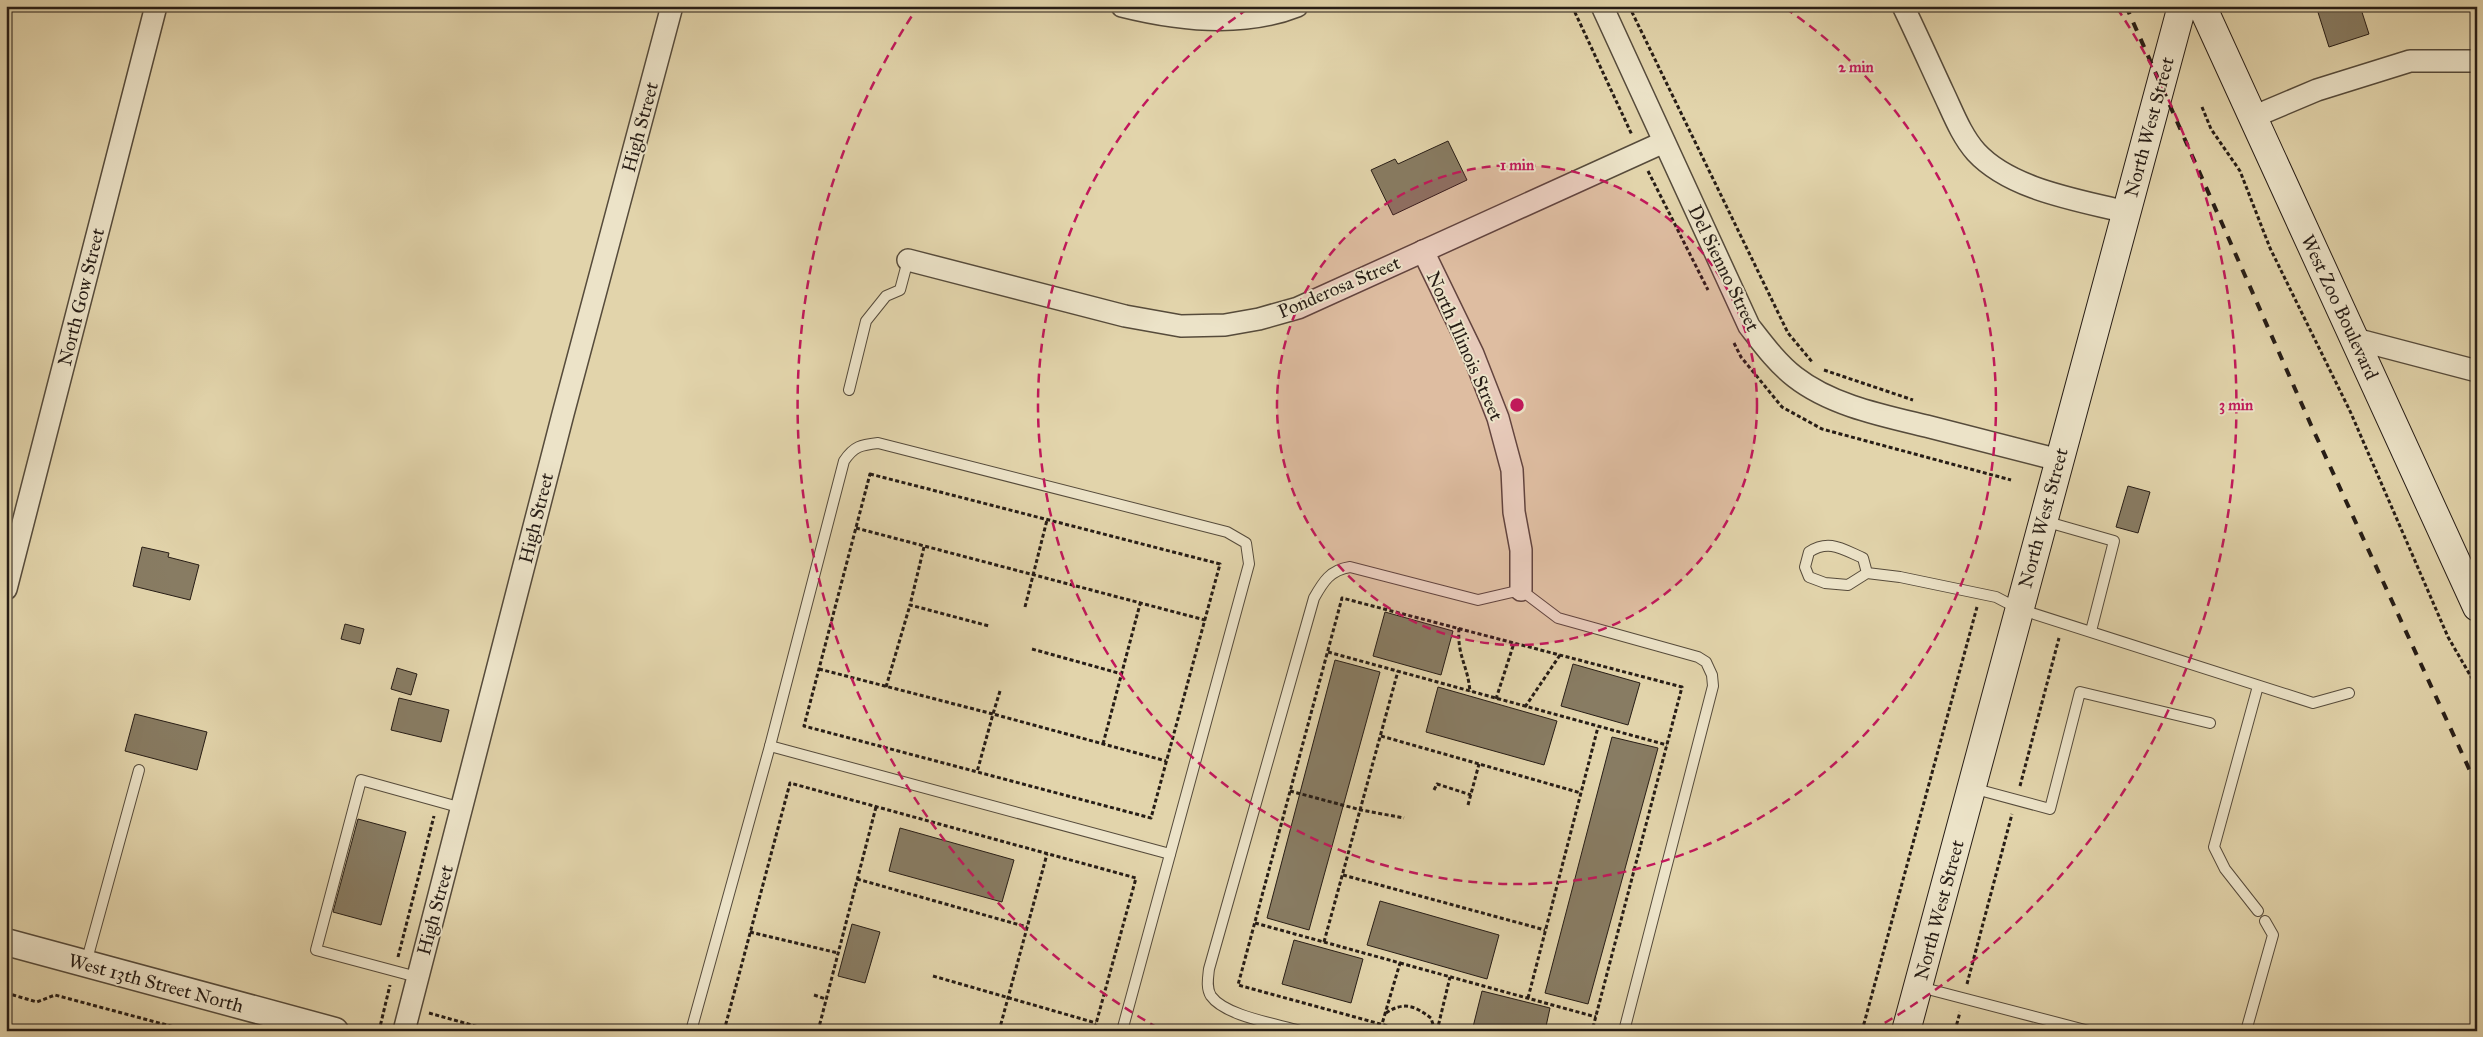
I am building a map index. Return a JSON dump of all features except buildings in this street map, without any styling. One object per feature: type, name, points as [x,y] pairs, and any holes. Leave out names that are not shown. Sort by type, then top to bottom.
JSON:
[{"type":"main road","name":"North West Street","points":[[1906,1031],[2182,6]]},
{"type":"main road","name":"West Zoo Boulevard","points":[[2202,6],[2477,607]]},
{"type":"street","name":"North Gow Street","points":[[6,589],[156,6]]},
{"type":"street","name":"High Street","points":[[404,1031],[672,6]]},
{"type":"street","points":[[1122,6],[1206,20],[1244,18],[1297,6]]},
{"type":"street","name":"Del Sienno Street","points":[[1602,6],[1749,326],[1776,360],[1795,378],[1821,393],[1881,415],[2059,460]]},
{"type":"street","points":[[1904,6],[1959,127],[1977,152],[2000,170],[2024,183],[2049,192],[2126,212]]},
{"type":"street","points":[[2253,116],[2316,90],[2410,61],[2477,61]]},
{"type":"street","name":"Ponderosa Street","points":[[908,260],[1125,316],[1181,326],[1233,323],[1259,319],[1298,308],[1664,142]]},
{"type":"street","name":"North Illinois Street","points":[[1423,251],[1473,354],[1498,418],[1512,470],[1514,512],[1521,550],[1521,590]]},
{"type":"street","points":[[2355,340],[2477,371]]},
{"type":"street","name":"West 13th Street North","points":[[6,942],[335,1031]]},
{"type":"lane","points":[[848,390],[866,321],[886,296],[900,290],[908,260]]},
{"type":"lane","points":[[691,1031],[770,746],[844,461],[851,450],[865,444],[878,443],[1227,532],[1246,543],[1249,564],[1122,1031]]},
{"type":"lane","points":[[2043,520],[2114,541],[2091,631]]},
{"type":"lane","points":[[1867,573],[1862,558],[1831,545],[1819,545],[1809,552],[1806,566],[1809,577],[1825,583],[1848,584],[1867,573],[1900,577],[1996,597],[2018,610],[2091,631],[2313,703],[2349,693]]},
{"type":"lane","points":[[1300,1031],[1228,1010],[1211,995],[1208,985],[1209,969],[1314,598],[1328,575],[1338,569],[1350,567],[1478,600],[1521,590],[1558,618],[1698,657],[1706,662],[1712,675],[1713,686],[1624,1031]]},
{"type":"lane","points":[[2258,686],[2214,847],[2225,869],[2258,911]]},
{"type":"lane","points":[[1971,788],[2050,809],[2080,692],[2210,723]]},
{"type":"lane","points":[[770,746],[1170,854]]},
{"type":"lane","points":[[86,964],[139,770]]},
{"type":"lane","points":[[418,978],[316,950],[361,780],[462,808]]},
{"type":"lane","points":[[2246,1031],[2273,935],[2265,921]]},
{"type":"lane","points":[[1919,986],[2089,1031]]},
{"type":"path","points":[[1629,6],[1788,333],[1816,367],[1920,402]]},
{"type":"path","points":[[2202,107],[2212,129],[2240,171],[2270,248],[2350,411],[2448,637],[2477,687]]},
{"type":"path","points":[[870,474],[1220,564],[1151,818],[804,726],[856,528],[870,474]]},
{"type":"path","points":[[1025,607],[1047,520]]},
{"type":"path","points":[[856,528],[1205,620]]},
{"type":"path","points":[[886,687],[910,605],[924,546]]},
{"type":"path","points":[[1862,1031],[1980,594]]},
{"type":"path","points":[[1406,1031],[1238,984],[1342,598],[1682,687],[1592,1031]]},
{"type":"path","points":[[1103,744],[1140,604]]},
{"type":"path","points":[[910,605],[988,626]]},
{"type":"path","points":[[1955,1031],[2063,623]]},
{"type":"path","points":[[1459,628],[1458,646],[1461,660],[1468,672],[1470,692]]},
{"type":"path","points":[[1496,699],[1514,643]]},
{"type":"path","points":[[1032,649],[1122,674]]},
{"type":"path","points":[[1328,652],[1667,745]]},
{"type":"path","points":[[1525,707],[1560,655]]},
{"type":"path","points":[[819,669],[1166,761]]},
{"type":"path","points":[[1324,942],[1398,671]]},
{"type":"path","points":[[977,772],[1000,691]]},
{"type":"path","points":[[1528,998],[1598,727]]},
{"type":"path","points":[[1381,736],[1581,793]]},
{"type":"path","points":[[1468,805],[1479,764]]},
{"type":"path","points":[[724,1031],[790,783],[1136,878],[1094,1031]]},
{"type":"path","points":[[1434,790],[1437,784],[1471,794]]},
{"type":"path","points":[[1290,791],[1361,810],[1404,818]]},
{"type":"path","points":[[379,1031],[438,801]]},
{"type":"path","points":[[818,1031],[876,807]]},
{"type":"path","points":[[999,1031],[1047,854]]},
{"type":"path","points":[[1343,875],[1545,930]]},
{"type":"path","points":[[857,879],[1027,927]]},
{"type":"path","points":[[1255,923],[1596,1017]]},
{"type":"path","points":[[750,932],[838,953]]},
{"type":"path","points":[[1382,1024],[1400,963]]},
{"type":"path","points":[[932,976],[1096,1023]]},
{"type":"path","points":[[1436,1031],[1450,977]]},
{"type":"path","points":[[6,993],[36,1002],[55,995],[189,1031]]},
{"type":"path","points":[[814,995],[826,999]]},
{"type":"path","points":[[386,1002],[494,1031]]},
{"type":"path","points":[[1385,1014],[1396,1006],[1410,1006],[1432,1018],[1436,1031]]},
{"type":"path","points":[[819,1026],[835,1031]]},
{"type":"railway","points":[[2126,6],[2311,425],[2477,786]]}]
